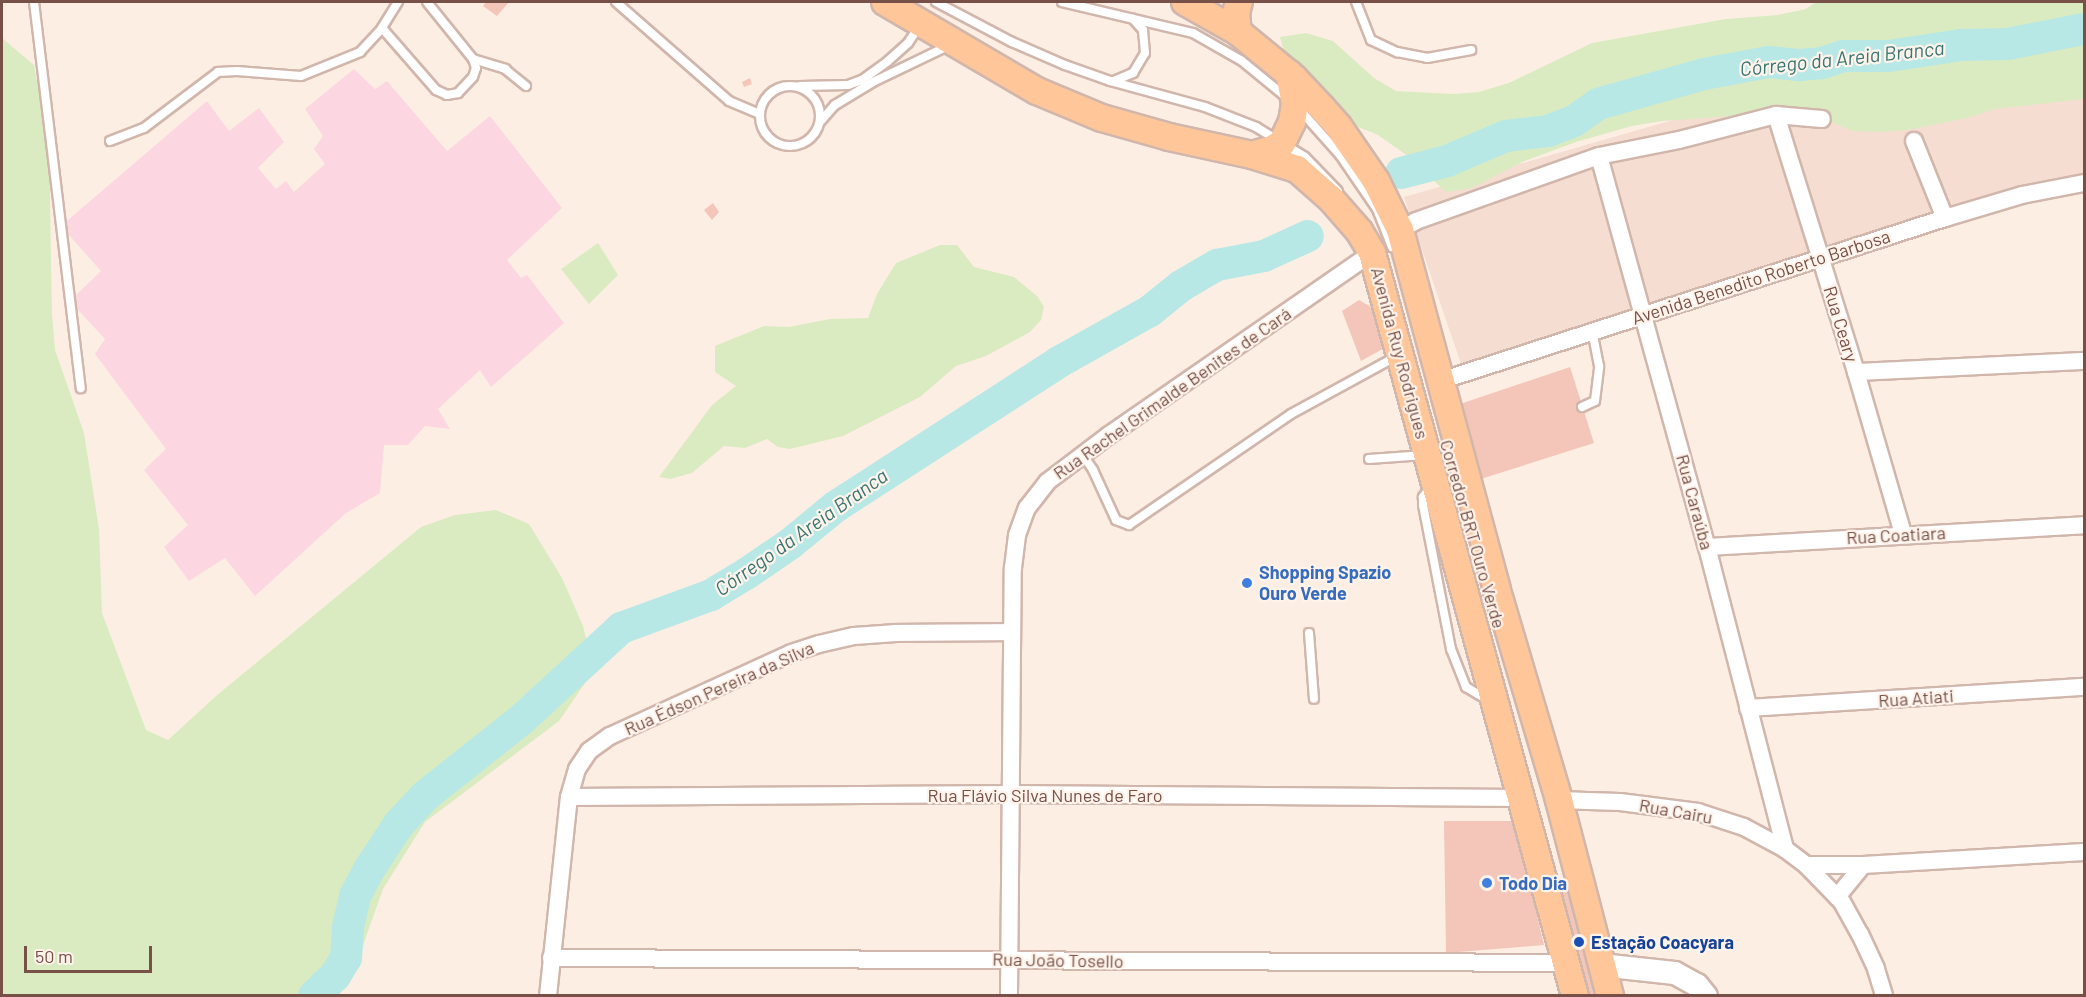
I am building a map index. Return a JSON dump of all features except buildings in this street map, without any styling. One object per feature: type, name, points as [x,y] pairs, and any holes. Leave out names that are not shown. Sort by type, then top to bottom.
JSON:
[{"type":"main road","name":"Avenida Ruy Rodrigues","points":[[885,2],[1037,91],[1102,118],[1168,137],[1252,155],[1297,169],[1331,199],[1359,231],[1388,250],[1468,461],[1610,996]]},
{"type":"main road","name":"Avenida Ruy Rodrigues","points":[[1185,2],[1238,32],[1289,74],[1338,126],[1376,181],[1388,250],[1401,354],[1521,798],[1571,962],[1575,996]]},
{"type":"main road","points":[[1238,32],[1236,12],[1239,2]]},
{"type":"main road","points":[[1252,155],[1270,150],[1282,143],[1292,122],[1295,104],[1289,74]]},
{"type":"main road","points":[[1521,798],[1559,800]]},
{"type":"street","name":"Rua Rachel Grimalde Benites de Cará","points":[[1009,996],[1011,632],[1017,535],[1027,508],[1047,482],[1083,455],[1388,250],[1416,221],[1599,156],[1679,140],[1776,115],[1822,119]]},
{"type":"street","name":"Rua Ceary","points":[[1776,115],[1856,372],[1903,534]]},
{"type":"street","points":[[1914,141],[1945,218]]},
{"type":"street","name":"Rua Caraúba","points":[[1599,156],[1707,547],[1785,849]]},
{"type":"street","name":"Avenida Benedito Roberto Barbosa","points":[[1435,379],[1945,218],[2022,195],[2085,183]]},
{"type":"street","points":[[1856,372],[2085,361]]},
{"type":"street","name":"Rua Coatiara","points":[[1707,547],[2085,525]]},
{"type":"street","name":"Rua Édson Pereira da Silva","points":[[548,996],[569,797],[577,769],[589,751],[610,736],[791,653],[854,636],[896,633],[1011,632]]},
{"type":"street","name":"Rua Atiati","points":[[1748,708],[2085,687]]},
{"type":"street","name":"Rua Flávio Silva Nunes de Faro","points":[[569,797],[1011,794],[1521,798]]},
{"type":"street","name":"Rua Cairu","points":[[1559,800],[1620,802],[1698,812],[1744,827],[1785,849],[1806,865],[1837,897],[1860,934],[1876,969],[1884,996]]},
{"type":"street","points":[[1806,865],[1863,865],[2085,852]]},
{"type":"street","points":[[1837,897],[1863,865]]},
{"type":"street","name":"Rua João Tosello","points":[[551,958],[1571,962]]},
{"type":"street","points":[[1601,965],[1675,973],[1697,985],[1706,996]]},
{"type":"lane","points":[[34,2],[81,388]]},
{"type":"lane","points":[[110,141],[144,128],[218,72],[237,71],[301,76],[360,52],[382,28],[398,2]]},
{"type":"lane","points":[[382,28],[436,90],[447,94],[458,93],[473,77],[476,68],[473,60],[427,2]]},
{"type":"lane","points":[[616,2],[729,101],[759,114]]},
{"type":"lane","points":[[936,2],[1012,42],[1110,81],[1205,107],[1256,127],[1324,174],[1345,198]]},
{"type":"lane","points":[[1062,2],[1193,33],[1242,61],[1295,104],[1340,155],[1377,209],[1388,250]]},
{"type":"lane","points":[[1356,2],[1371,40],[1397,52],[1427,58],[1471,50]]},
{"type":"lane","points":[[1110,81],[1133,73],[1143,61],[1145,38],[1133,18]]},
{"type":"lane","points":[[921,23],[901,49],[878,71],[862,80],[848,85],[785,85],[767,95],[759,114],[765,133],[772,141],[791,147],[810,139],[820,122],[835,105],[873,82],[954,43]]},
{"type":"lane","points":[[473,60],[506,69],[526,86]]},
{"type":"lane","points":[[796,85],[813,95],[820,112],[820,122]]},
{"type":"lane","points":[[1365,222],[1388,250]]},
{"type":"lane","points":[[1582,407],[1595,401],[1599,366],[1593,331]]},
{"type":"lane","points":[[1083,455],[1093,470],[1116,520],[1129,525],[1291,414],[1401,354]]},
{"type":"lane","name":"Corredor BRT Ouro Verde","points":[[1435,379],[1534,753]]},
{"type":"lane","points":[[1369,459],[1427,455]]},
{"type":"lane","points":[[1310,633],[1314,699]]},
{"type":"lane","points":[[1557,832],[1603,996]]},
{"type":"lane","points":[[1571,962],[1585,996]]},
{"type":"shaded area","points":[[2084,41],[2084,184],[1960,210],[1461,364],[1404,197],[1900,55]]},
{"type":"shaded area","points":[[354,69],[375,89],[387,81],[447,151],[490,116],[562,208],[507,260],[521,278],[527,275],[564,323],[491,387],[480,370],[438,409],[450,429],[425,426],[408,445],[384,445],[380,493],[346,513],[255,596],[225,558],[189,581],[164,547],[188,525],[144,470],[166,449],[95,354],[105,339],[70,301],[101,271],[61,226],[207,101],[229,131],[259,108],[284,142],[258,168],[276,189],[286,181],[294,192],[325,164],[314,149],[323,136],[305,109]]},
{"type":"green space","points":[[1816,2],[2084,2],[2084,99],[1995,109],[1967,118],[1908,130],[1880,132],[1853,131],[1829,121],[1773,113],[1662,121],[1632,126],[1576,142],[1522,162],[1472,188],[1446,192],[1405,154],[1378,135],[1348,123],[1287,63],[1280,37],[1306,33],[1333,41],[1374,78],[1396,91],[1453,94],[1479,92],[1509,83],[1592,43],[1726,19],[1778,15],[1806,9]]},
{"type":"green space","points":[[2,38],[34,65],[49,147],[52,314],[55,350],[84,433],[99,529],[102,613],[146,730],[168,740],[216,696],[421,527],[455,515],[496,510],[529,524],[562,578],[583,626],[594,670],[559,721],[425,822],[383,889],[362,948],[339,995],[2,995]]},
{"type":"green space","points":[[598,243],[618,275],[589,304],[561,269]]},
{"type":"green space","points":[[940,245],[957,245],[974,267],[1014,277],[1037,296],[1044,307],[1041,320],[1030,332],[986,356],[956,366],[920,397],[843,436],[790,449],[778,447],[767,439],[745,448],[724,446],[692,473],[670,479],[659,477],[712,405],[736,386],[715,372],[715,346],[764,326],[789,327],[830,319],[868,318],[877,294],[896,263]]},
{"type":"waterway","name":"Córrego da Areia Branca","points":[[1401,173],[1447,161],[1506,136],[1548,131],[1574,121],[1598,104],[1704,74],[1769,62],[1800,65],[1822,63],[1843,56],[1889,56],[1962,45],[2008,44],[2084,29]]},
{"type":"waterway","name":"Córrego da Areia Branca","points":[[314,996],[335,976],[346,958],[348,927],[355,896],[370,868],[399,824],[425,796],[521,720],[621,628],[711,595],[746,574],[790,544],[835,507],[1059,362],[1150,311],[1181,286],[1217,265],[1264,256],[1308,236]]},
{"type":"place","name":"Shopping Spazio Ouro Verde","points":[[1247,583]]},
{"type":"place","name":"Todo Dia","points":[[1487,883]]},
{"type":"place","name":"Estação Coacyara","points":[[1579,942]]}]
